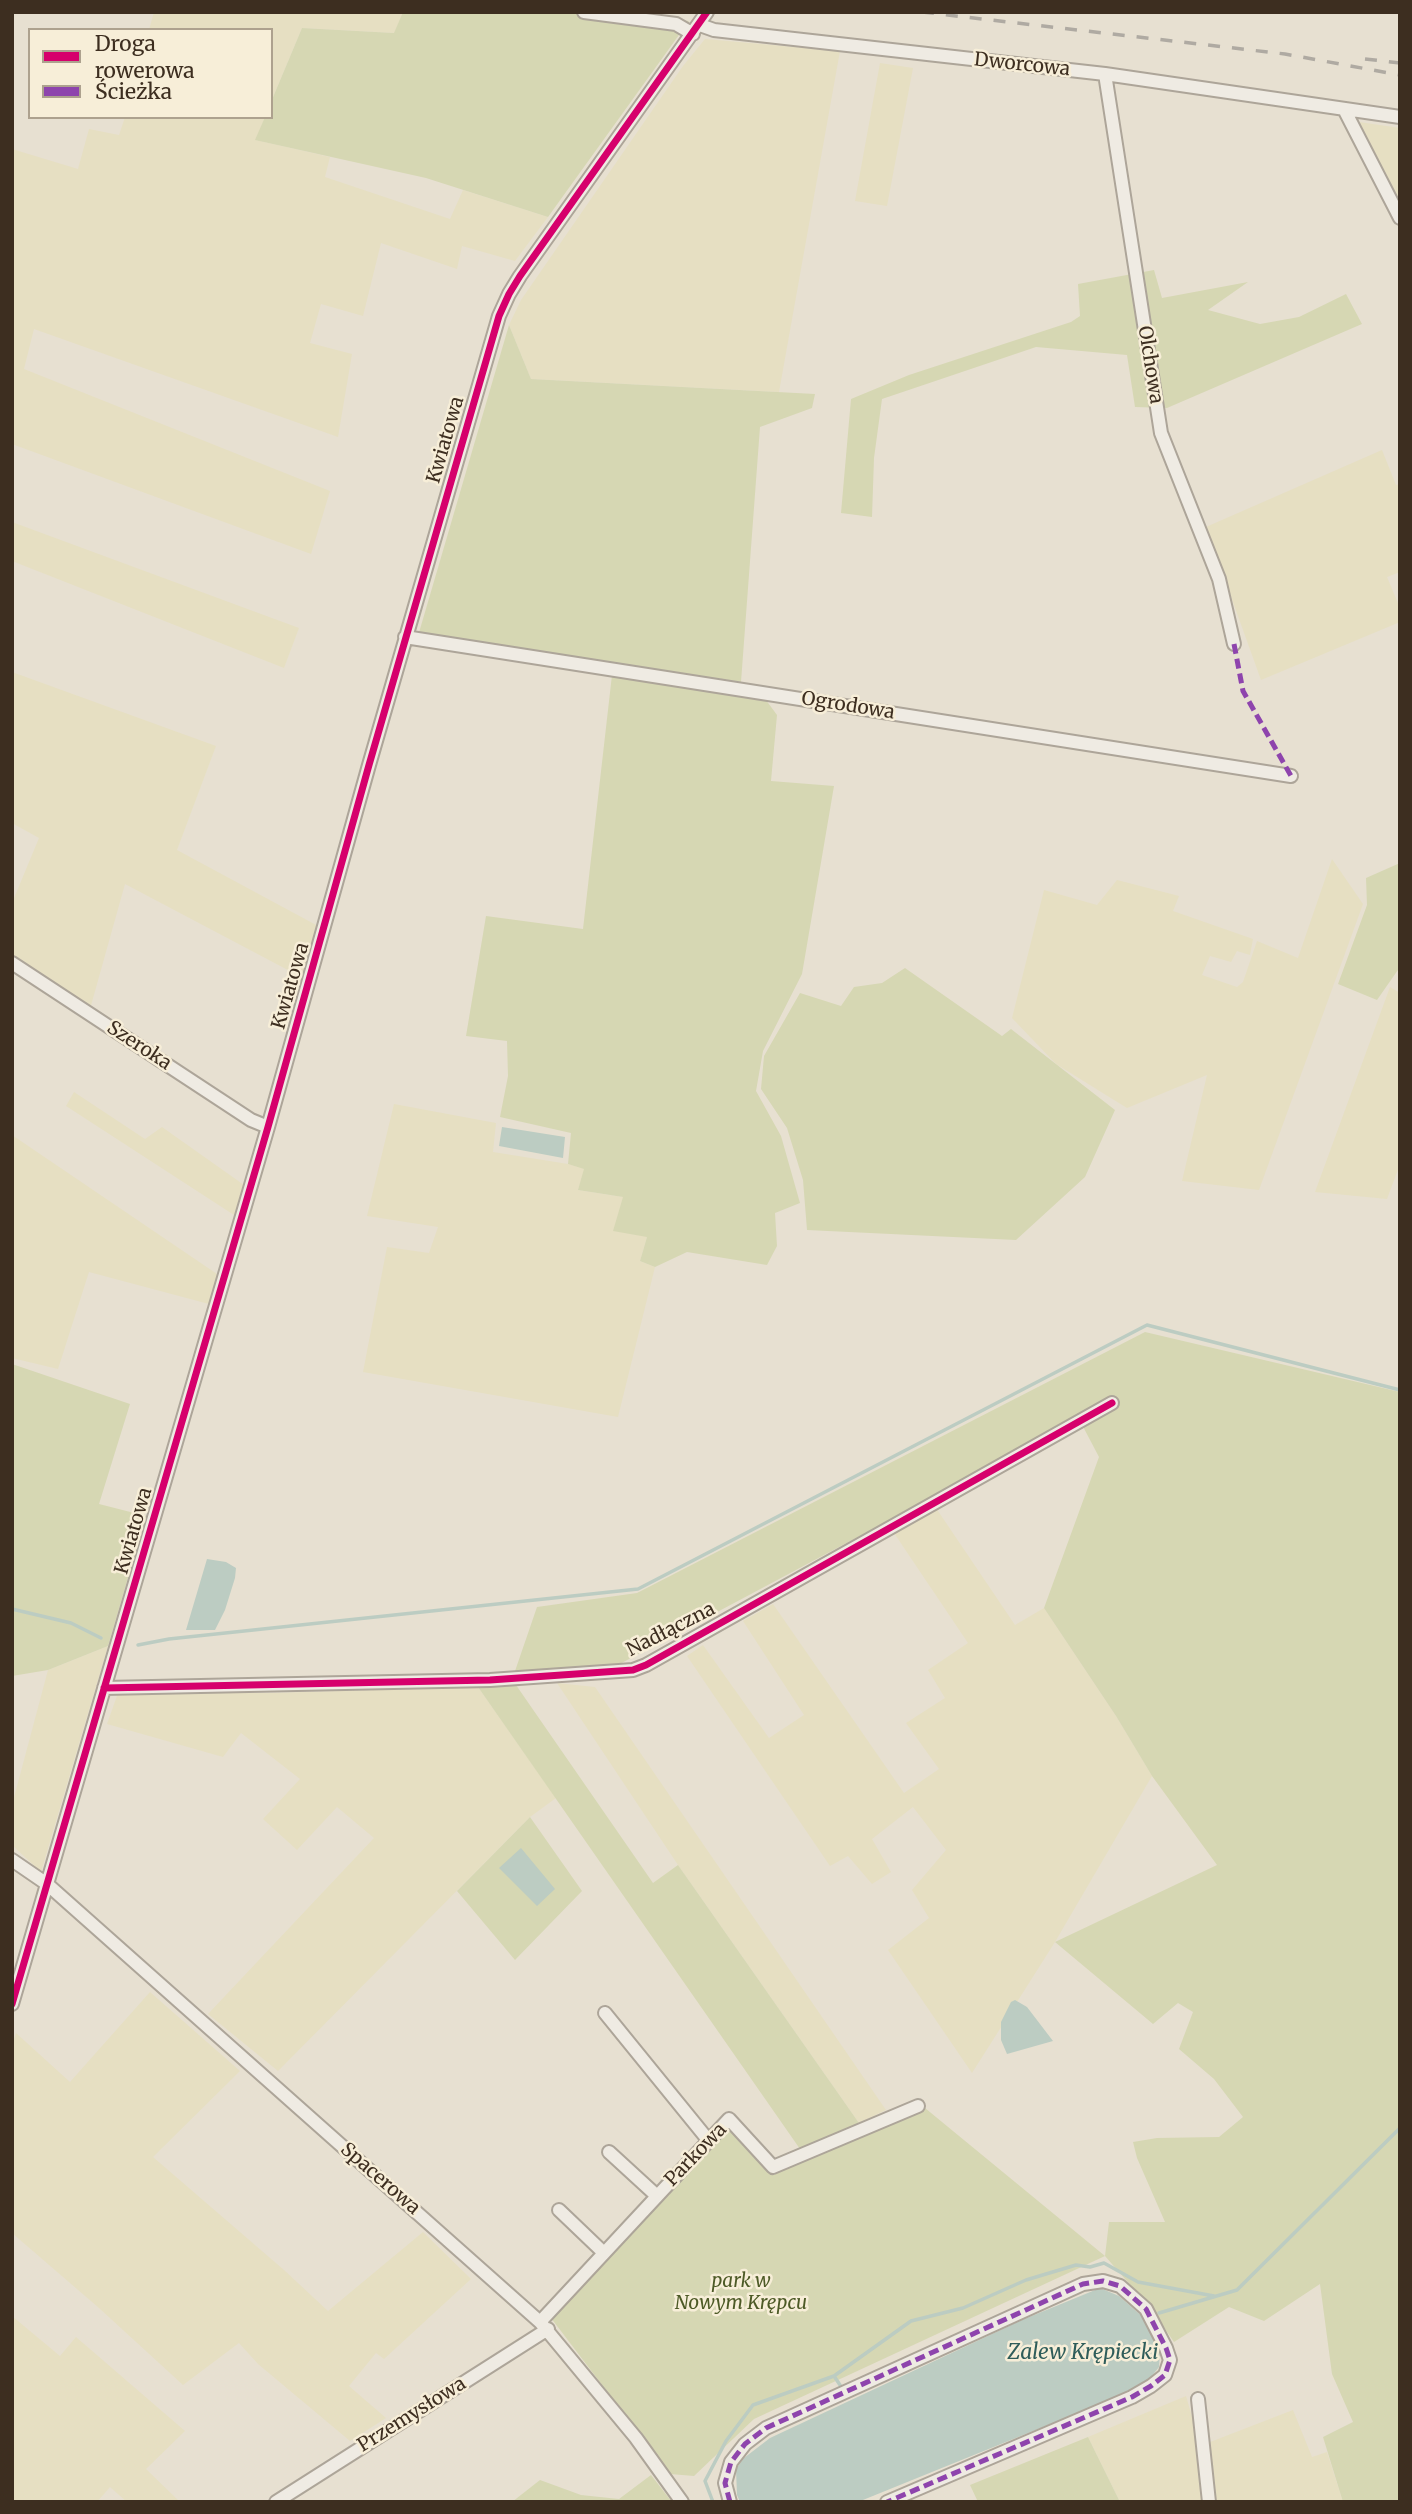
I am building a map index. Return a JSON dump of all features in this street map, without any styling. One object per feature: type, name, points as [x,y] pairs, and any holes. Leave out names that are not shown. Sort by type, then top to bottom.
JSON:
[{"type":"street","name":"Dworcowa","points":[[584,12],[676,24],[696,30],[1105,75],[1400,117]]},
{"type":"street","name":"Kwiatowa","points":[[12,2004],[268,1127],[489,344],[509,294],[707,12]]},
{"type":"street","name":"Olchowa","points":[[1105,75],[1161,433],[1219,579],[1234,645]]},
{"type":"street","points":[[1344,109],[1400,218]]},
{"type":"street","name":"Ogrodowa","points":[[405,637],[1291,776]]},
{"type":"street","name":"Szeroka","points":[[12,963],[251,1120],[268,1127]]},
{"type":"street","name":"Nadłączna","points":[[104,1688],[490,1680],[633,1670],[1112,1402]]},
{"type":"street","name":"Spacerowa","points":[[12,1860],[47,1884],[544,2325],[636,2438],[682,2502]]},
{"type":"street","points":[[604,2013],[709,2141]]},
{"type":"street","name":"Parkowa","points":[[544,2325],[604,2253],[729,2119],[774,2167],[918,2106]]},
{"type":"street","points":[[609,2152],[657,2196]]},
{"type":"street","points":[[559,2210],[604,2253]]},
{"type":"street","points":[[730,2502],[725,2483],[731,2462],[745,2444],[765,2428],[1083,2284],[1103,2281],[1120,2286],[1146,2309],[1170,2360],[1165,2375],[1151,2386],[1132,2397],[887,2502]]},
{"type":"street","name":"Przemysłowa","points":[[276,2502],[544,2325]]},
{"type":"street","points":[[1198,2399],[1209,2502]]},
{"type":"shaded area","points":[[154,12],[403,12],[395,33],[302,28],[273,97],[273,28],[150,28]]},
{"type":"shaded area","points":[[705,39],[840,51],[779,392],[531,379],[509,325],[521,300],[683,66]]},
{"type":"shaded area","points":[[880,63],[913,68],[887,206],[855,201]]},
{"type":"shaded area","points":[[124,119],[264,119],[256,140],[330,157],[325,177],[450,219],[463,190],[548,217],[515,261],[462,246],[457,269],[381,243],[363,316],[321,304],[310,343],[352,354],[338,437],[34,329],[24,369],[330,491],[311,554],[12,444],[12,149],[78,169],[89,129],[119,135]]},
{"type":"shaded area","points":[[1359,122],[1400,128],[1400,201]]},
{"type":"shaded area","points":[[1382,450],[1396,485],[1400,484],[1400,572],[1387,577],[1400,608],[1400,622],[1261,680],[1206,527]]},
{"type":"shaded area","points":[[12,522],[299,628],[284,668],[12,561]]},
{"type":"shaded area","points":[[12,672],[216,746],[177,850],[318,926],[303,978],[125,884],[90,1009],[12,957],[12,903],[39,838],[12,823]]},
{"type":"shaded area","points":[[1332,859],[1363,904],[1259,1190],[1182,1181],[1207,1075],[1127,1108],[1056,1064],[1012,1018],[1044,890],[1097,905],[1117,880],[1179,896],[1173,911],[1253,939],[1250,955],[1237,951],[1231,962],[1210,956],[1202,975],[1237,987],[1243,982],[1257,941],[1298,958]]},
{"type":"shaded area","points":[[1390,987],[1400,993],[1400,1164],[1387,1199],[1315,1192]]},
{"type":"shaded area","points":[[74,1092],[145,1139],[162,1127],[244,1185],[234,1215],[66,1106]]},
{"type":"shaded area","points":[[394,1104],[496,1123],[493,1152],[585,1169],[578,1190],[623,1197],[647,1237],[640,1261],[655,1267],[618,1417],[363,1372],[387,1247],[429,1253],[438,1227],[367,1216]]},
{"type":"shaded area","points":[[12,1135],[217,1274],[209,1304],[89,1272],[58,1369],[12,1358]]},
{"type":"shaded area","points":[[936,1508],[1015,1625],[1044,1608],[1116,1716],[1152,1776],[1055,1942],[972,2073],[888,1950],[929,1918],[912,1890],[946,1850],[913,1807],[872,1839],[891,1872],[872,1884],[848,1856],[830,1866],[687,1656],[703,1645],[769,1738],[804,1715],[743,1621],[773,1604],[904,1793],[939,1769],[906,1723],[945,1698],[928,1670],[968,1643],[894,1533]]},
{"type":"shaded area","points":[[108,1646],[41,1872],[12,1845],[12,1805],[48,1670]]},
{"type":"shaded area","points":[[557,1683],[595,1687],[886,2110],[859,2123],[678,1865]]},
{"type":"shaded area","points":[[478,1687],[556,1798],[530,1817],[278,2071],[208,2014],[374,1838],[337,1807],[297,1850],[263,1819],[300,1779],[241,1733],[223,1757],[107,1724],[118,1693],[269,1693]]},
{"type":"shaded area","points":[[150,1992],[240,2071],[153,2157],[328,2311],[423,2232],[471,2279],[384,2359],[376,2353],[349,2386],[386,2418],[350,2441],[258,2364],[239,2343],[183,2385],[12,2233],[12,2045],[16,2033],[70,2082]]},
{"type":"shaded area","points":[[12,2316],[60,2356],[76,2337],[185,2431],[146,2469],[180,2502],[127,2502],[110,2487],[97,2502],[12,2502]]},
{"type":"shaded area","points":[[1186,2396],[1194,2423],[1203,2502],[1120,2502],[1088,2437]]},
{"type":"shaded area","points":[[1293,2410],[1312,2457],[1327,2452],[1343,2502],[1212,2502],[1205,2444]]},
{"type":"green space","points":[[403,12],[607,12],[689,21],[548,217],[426,178],[255,140],[264,119],[273,119],[273,97],[302,28],[394,33]]},
{"type":"green space","points":[[1154,270],[1162,298],[1248,282],[1208,310],[1260,324],[1299,317],[1346,294],[1362,324],[1167,408],[1135,407],[1127,355],[1036,347],[882,399],[874,458],[872,517],[841,513],[851,399],[909,375],[1071,322],[1080,316],[1078,284]]},
{"type":"green space","points":[[509,325],[531,379],[815,394],[812,408],[760,427],[741,682],[475,641],[418,636]]},
{"type":"green space","points":[[612,675],[763,696],[777,715],[771,781],[834,786],[802,974],[763,1051],[756,1091],[781,1136],[800,1203],[775,1213],[777,1246],[767,1265],[687,1252],[655,1267],[640,1261],[647,1237],[613,1231],[623,1197],[578,1190],[584,1169],[568,1164],[571,1133],[500,1117],[508,1076],[507,1041],[466,1036],[486,916],[583,929]]},
{"type":"green space","points":[[1400,863],[1400,967],[1377,1000],[1338,984],[1367,905],[1366,878]]},
{"type":"green space","points":[[905,968],[1002,1036],[1011,1029],[1115,1110],[1085,1177],[1016,1240],[807,1230],[803,1180],[787,1128],[761,1089],[764,1056],[800,993],[841,1006],[854,987],[882,983]]},
{"type":"green space","points":[[1145,1332],[1400,1392],[1400,2502],[1343,2502],[1323,2437],[1353,2422],[1332,2374],[1320,2284],[1264,2321],[1229,2307],[1174,2342],[1152,2310],[1105,2256],[1109,2222],[1165,2222],[1137,2158],[1133,2142],[1157,2138],[1219,2137],[1243,2117],[1214,2079],[1179,2049],[1193,2012],[1178,2003],[1153,2024],[1055,1942],[1217,1865],[1152,1776],[1116,1716],[1044,1608],[1099,1457],[1079,1419],[616,1666],[514,1674],[537,1607],[637,1593]]},
{"type":"green space","points":[[12,1364],[130,1404],[99,1504],[146,1516],[108,1646],[48,1670],[12,1676]]},
{"type":"green space","points":[[516,1685],[653,1883],[678,1865],[859,2123],[800,2149],[478,1687]]},
{"type":"green space","points":[[530,1817],[582,1891],[515,1960],[457,1891]]},
{"type":"green space","name":"park w Nowym Krępcu","points":[[925,2108],[1105,2256],[754,2419],[694,2476],[670,2474],[551,2318],[731,2126],[773,2175]]},
{"type":"green space","points":[[1088,2437],[1120,2502],[978,2502],[970,2485]]},
{"type":"green space","points":[[651,2475],[672,2502],[512,2502],[540,2480],[581,2495],[619,2499]]},
{"type":"water","points":[[502,1127],[565,1137],[563,1158],[499,1146]]},
{"type":"water","points":[[207,1559],[226,1562],[236,1568],[235,1578],[225,1610],[215,1630],[186,1630]]},
{"type":"water","points":[[521,1848],[555,1889],[537,1906],[499,1868]]},
{"type":"water","points":[[1015,2000],[1027,2007],[1053,2041],[1007,2054],[1001,2040],[1001,2022],[1011,2002]]},
{"type":"water","name":"Zalew Krępiecki","points":[[1100,2288],[1119,2296],[1144,2318],[1160,2352],[1159,2367],[1144,2386],[858,2502],[740,2502],[737,2495],[736,2469],[744,2458],[770,2438],[1022,2320]]},
{"type":"waterway","points":[[138,1645],[169,1639],[638,1589],[1147,1325],[1400,1390]]},
{"type":"waterway","points":[[12,1609],[71,1623],[101,1638]]},
{"type":"waterway","points":[[1159,2313],[1237,2290],[1400,2128]]},
{"type":"waterway","points":[[713,2502],[705,2481],[726,2441],[753,2405],[834,2376],[911,2321],[963,2308],[1026,2280],[1076,2265],[1090,2267],[1104,2263],[1138,2282],[1214,2296]]},
{"type":"waterway","points":[[834,2376],[842,2388]]},
{"type":"railway","points":[[922,12],[1285,54],[1400,75]]},
{"type":"railway","points":[[1365,59],[1400,63]]},
{"type":"marked path","points":[[1234,644],[1243,691],[1291,776]]},
{"type":"marked path","points":[[730,2502],[725,2483],[731,2462],[745,2444],[766,2428],[1083,2284],[1103,2281],[1120,2286],[1146,2309],[1170,2360],[1165,2375],[1151,2386],[1132,2397],[887,2502]]},
{"type":"cycle path","points":[[12,2004],[268,1127],[499,316],[520,276],[707,12]]},
{"type":"cycle path","points":[[104,1688],[490,1680],[633,1670],[1112,1403]]}]
